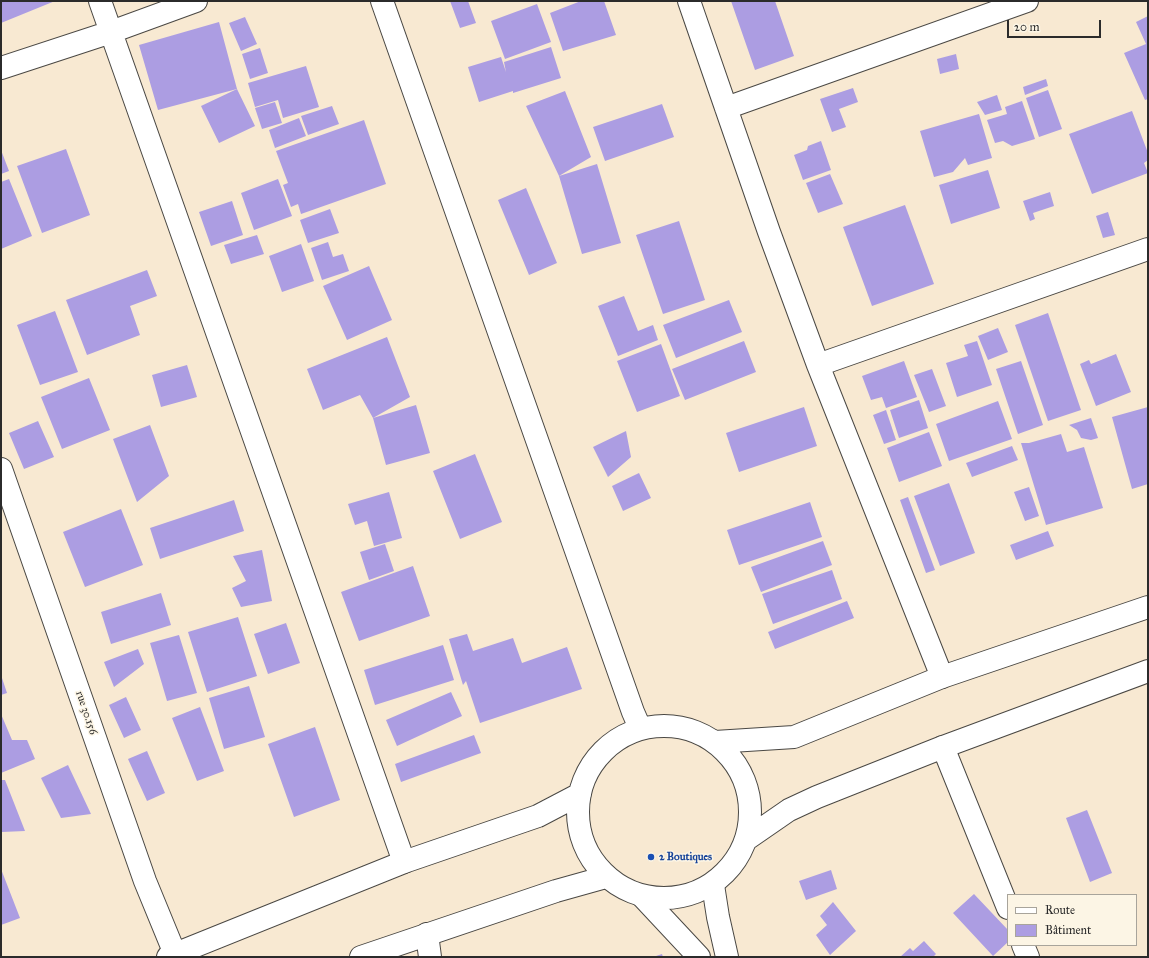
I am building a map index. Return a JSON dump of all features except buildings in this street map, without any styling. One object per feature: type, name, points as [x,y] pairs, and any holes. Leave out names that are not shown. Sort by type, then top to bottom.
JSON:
[{"type":"street","points":[[100,1],[404,862]]},
{"type":"street","points":[[1,68],[112,32],[196,1]]},
{"type":"street","points":[[382,1],[633,712],[640,728]]},
{"type":"street","points":[[689,1],[769,232],[818,365],[942,677]]},
{"type":"street","points":[[726,108],[1027,1]]},
{"type":"street","points":[[818,365],[1148,249]]},
{"type":"street","name":"rue 30.156","points":[[1,469],[172,956]]},
{"type":"street","points":[[715,742],[794,737],[942,677],[1148,607]]},
{"type":"street","points":[[747,839],[789,810],[818,796],[943,747],[1148,671]]},
{"type":"street","points":[[666,725],[672,726],[692,730],[715,742],[735,762],[747,786],[751,812],[747,839],[734,864],[713,885],[691,895],[667,898],[642,896],[606,877],[584,846],[577,816],[580,794],[590,766],[604,750],[620,737],[640,728],[666,725]]},
{"type":"street","points":[[943,747],[1007,906]]},
{"type":"street","points":[[172,956],[404,862],[538,816],[580,794]]},
{"type":"street","points":[[361,957],[556,891],[606,877]]},
{"type":"street","points":[[713,885],[718,918],[727,957]]},
{"type":"street","points":[[642,896],[699,957]]},
{"type":"street","points":[[427,934],[430,957]]},
{"type":"street","points":[[1023,946],[1028,957]]},
{"type":"place","name":"2 Boutiques","points":[[651,857]]}]
